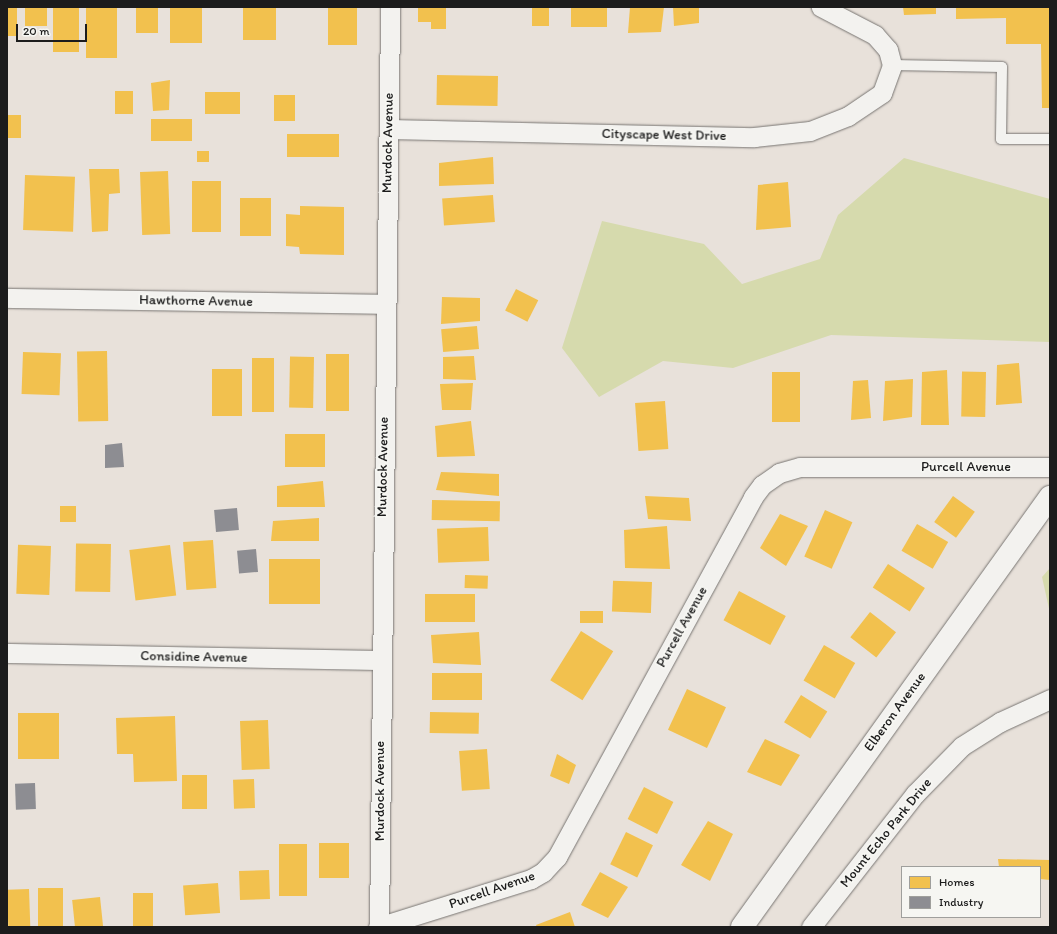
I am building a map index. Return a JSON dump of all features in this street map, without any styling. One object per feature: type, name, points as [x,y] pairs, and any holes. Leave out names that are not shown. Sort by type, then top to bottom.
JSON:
[{"type":"street","name":"Murdock Avenue","points":[[379,927],[385,304],[390,7]]},
{"type":"street","points":[[821,7],[875,35],[890,57]]},
{"type":"street","name":"Cityscape West Drive","points":[[389,129],[754,137],[810,131],[848,116],[882,94],[890,57]]},
{"type":"street","name":"Hawthorne Avenue","points":[[7,298],[385,304]]},
{"type":"street","name":"Purcell Avenue","points":[[379,927],[531,879],[543,872],[558,857],[753,496],[762,485],[779,473],[800,467],[1050,467]]},
{"type":"street","name":"Elberon Avenue","points":[[742,927],[1050,497]]},
{"type":"street","name":"Considine Avenue","points":[[7,653],[381,660]]},
{"type":"street","name":"Mount Echo Park Drive","points":[[812,927],[915,794],[962,746],[1000,722],[1050,699]]},
{"type":"lane","points":[[890,57],[1002,66],[1001,139],[1050,139]]},
{"type":"green space","points":[[904,158],[1050,199],[1050,342],[831,335],[733,368],[663,361],[599,397],[562,348],[602,221],[704,244],[742,284],[820,259],[838,215]]},
{"type":"green space","points":[[1050,568],[1050,613],[1042,577]]},
{"type":"building: Homes","points":[[7,7],[17,7],[17,36],[7,36]]},
{"type":"building: Homes","points":[[25,7],[47,7],[47,26],[25,26]]},
{"type":"building: Homes","points":[[53,7],[79,7],[79,52],[53,52]]},
{"type":"building: Homes","points":[[86,7],[117,7],[117,58],[86,58]]},
{"type":"building: Homes","points":[[136,7],[158,7],[158,33],[136,33]]},
{"type":"building: Homes","points":[[170,7],[202,7],[202,43],[170,43]]},
{"type":"building: Homes","points":[[243,7],[276,7],[276,40],[243,40]]},
{"type":"building: Homes","points":[[328,7],[357,7],[357,45],[328,45]]},
{"type":"building: Homes","points":[[418,7],[446,7],[446,29],[431,29],[431,22],[418,22]]},
{"type":"building: Homes","points":[[532,7],[549,7],[549,26],[532,26]]},
{"type":"building: Homes","points":[[571,7],[607,7],[607,27],[571,27]]},
{"type":"building: Homes","points":[[630,7],[664,7],[661,32],[628,33]]},
{"type":"building: Homes","points":[[673,7],[699,7],[699,23],[674,26]]},
{"type":"building: Homes","points":[[903,7],[936,7],[936,14],[904,15]]},
{"type":"building: Homes","points":[[956,7],[1050,7],[1050,108],[1042,108],[1041,44],[1006,44],[1006,18],[956,19]]},
{"type":"building: Homes","points":[[437,75],[498,76],[497,106],[436,105]]},
{"type":"building: Homes","points":[[170,80],[169,110],[153,111],[151,83]]},
{"type":"building: Homes","points":[[115,91],[133,91],[133,114],[115,114]]},
{"type":"building: Homes","points":[[205,92],[240,92],[240,114],[205,114]]},
{"type":"building: Homes","points":[[274,95],[295,95],[295,121],[274,121]]},
{"type":"building: Homes","points":[[7,115],[21,115],[21,138],[7,138]]},
{"type":"building: Homes","points":[[151,119],[192,119],[192,141],[151,141]]},
{"type":"building: Homes","points":[[287,134],[339,134],[339,157],[287,157]]},
{"type":"building: Homes","points":[[197,151],[209,151],[209,162],[197,162]]},
{"type":"building: Homes","points":[[493,157],[494,184],[439,186],[439,163]]},
{"type":"building: Homes","points":[[89,169],[119,169],[120,193],[109,194],[108,231],[92,232]]},
{"type":"building: Homes","points":[[168,171],[170,234],[142,235],[140,172]]},
{"type":"building: Homes","points":[[25,175],[75,177],[73,232],[23,230]]},
{"type":"building: Homes","points":[[192,181],[221,181],[221,232],[192,232]]},
{"type":"building: Homes","points":[[788,182],[791,227],[756,230],[758,185]]},
{"type":"building: Homes","points":[[493,195],[495,222],[444,225],[442,199]]},
{"type":"building: Homes","points":[[240,198],[271,198],[271,236],[240,236]]},
{"type":"building: Homes","points":[[300,206],[344,207],[344,255],[300,254],[299,247],[286,246],[286,214],[300,215]]},
{"type":"building: Homes","points":[[516,289],[538,300],[527,322],[505,310]]},
{"type":"building: Homes","points":[[442,297],[480,298],[480,321],[441,324]]},
{"type":"building: Homes","points":[[477,326],[479,349],[443,352],[441,329]]},
{"type":"building: Homes","points":[[107,351],[108,421],[78,422],[77,352]]},
{"type":"building: Homes","points":[[23,352],[61,353],[60,395],[22,394]]},
{"type":"building: Homes","points":[[326,354],[349,354],[349,411],[326,411]]},
{"type":"building: Homes","points":[[474,356],[476,380],[443,379],[443,357]]},
{"type":"building: Homes","points":[[290,357],[314,357],[313,408],[289,408]]},
{"type":"building: Homes","points":[[252,358],[274,358],[274,412],[252,412]]},
{"type":"building: Homes","points":[[1019,363],[1022,403],[996,405],[997,365]]},
{"type":"building: Homes","points":[[212,369],[242,369],[242,416],[212,416]]},
{"type":"building: Homes","points":[[947,370],[949,425],[921,425],[922,372]]},
{"type":"building: Homes","points":[[772,372],[800,372],[800,422],[772,422]]},
{"type":"building: Homes","points":[[962,372],[986,372],[985,417],[961,417]]},
{"type":"building: Homes","points":[[913,379],[912,417],[883,421],[885,381]]},
{"type":"building: Homes","points":[[868,380],[871,418],[851,420],[853,381]]},
{"type":"building: Homes","points":[[473,383],[471,410],[442,410],[440,384]]},
{"type":"building: Homes","points":[[665,401],[668,449],[638,451],[635,403]]},
{"type":"building: Homes","points":[[471,421],[475,456],[437,457],[435,426]]},
{"type":"building: Homes","points":[[285,434],[325,434],[325,467],[285,467]]},
{"type":"building: Homes","points":[[441,472],[499,474],[499,496],[436,490]]},
{"type":"building: Homes","points":[[323,481],[325,507],[277,507],[277,486]]},
{"type":"building: Homes","points":[[645,496],[689,498],[691,521],[648,519]]},
{"type":"building: Homes","points":[[953,496],[975,512],[956,538],[934,522]]},
{"type":"building: Homes","points":[[432,500],[500,501],[500,521],[432,520]]},
{"type":"building: Homes","points":[[60,506],[76,506],[76,522],[60,522]]},
{"type":"building: Homes","points":[[825,510],[852,522],[832,569],[804,557]]},
{"type":"building: Homes","points":[[780,514],[808,526],[786,566],[760,548]]},
{"type":"building: Homes","points":[[319,518],[319,541],[271,541],[273,521]]},
{"type":"building: Homes","points":[[917,524],[948,542],[933,569],[902,551]]},
{"type":"building: Homes","points":[[667,526],[670,569],[625,568],[624,530]]},
{"type":"building: Homes","points":[[488,527],[489,561],[438,563],[437,529]]},
{"type":"building: Homes","points":[[213,540],[216,588],[186,590],[183,542]]},
{"type":"building: Homes","points":[[76,543],[111,544],[110,592],[75,591]]},
{"type":"building: Homes","points":[[18,545],[51,546],[49,595],[16,594]]},
{"type":"building: Homes","points":[[170,545],[176,596],[136,601],[129,550]]},
{"type":"building: Homes","points":[[269,559],[320,559],[320,604],[269,604]]},
{"type":"building: Homes","points":[[888,564],[925,588],[910,611],[873,587]]},
{"type":"building: Homes","points":[[465,575],[488,576],[488,589],[465,588]]},
{"type":"building: Homes","points":[[613,581],[652,582],[651,613],[612,612]]},
{"type":"building: Homes","points":[[739,591],[786,616],[770,645],[724,620]]},
{"type":"building: Homes","points":[[425,594],[475,594],[475,622],[425,622]]},
{"type":"building: Homes","points":[[580,611],[603,611],[603,623],[580,623]]},
{"type":"building: Homes","points":[[870,612],[896,632],[876,658],[850,637]]},
{"type":"building: Homes","points":[[581,631],[613,651],[582,700],[550,680]]},
{"type":"building: Homes","points":[[479,632],[481,665],[433,663],[431,635]]},
{"type":"building: Homes","points":[[824,645],[855,663],[835,699],[804,681]]},
{"type":"building: Homes","points":[[432,673],[482,673],[482,700],[432,700]]},
{"type":"building: Homes","points":[[687,689],[726,707],[707,748],[668,730]]},
{"type":"building: Homes","points":[[801,695],[827,711],[810,739],[784,722]]},
{"type":"building: Homes","points":[[430,712],[479,713],[479,734],[430,733]]},
{"type":"building: Homes","points":[[18,713],[59,713],[59,759],[18,759]]},
{"type":"building: Homes","points":[[175,716],[177,781],[134,782],[133,754],[117,754],[116,718]]},
{"type":"building: Homes","points":[[268,720],[270,769],[242,770],[240,721]]},
{"type":"building: Homes","points":[[765,739],[800,755],[781,786],[747,772]]},
{"type":"building: Homes","points":[[487,749],[490,789],[462,791],[459,751]]},
{"type":"building: Homes","points":[[557,754],[576,765],[569,784],[550,776]]},
{"type":"building: Homes","points":[[182,775],[207,775],[207,809],[182,809]]},
{"type":"building: Homes","points":[[254,779],[255,808],[234,809],[233,780]]},
{"type":"building: Homes","points":[[644,787],[673,802],[657,834],[628,819]]},
{"type":"building: Homes","points":[[708,821],[733,834],[710,881],[681,865]]},
{"type":"building: Homes","points":[[626,832],[653,845],[637,878],[610,864]]},
{"type":"building: Homes","points":[[319,843],[349,843],[349,878],[319,878]]},
{"type":"building: Homes","points":[[279,844],[307,844],[307,896],[279,896]]},
{"type":"building: Homes","points":[[998,859],[1050,860],[1050,880],[1041,879],[1041,866],[999,866]]},
{"type":"building: Homes","points":[[269,870],[270,899],[240,900],[239,871]]},
{"type":"building: Homes","points":[[600,872],[628,887],[608,918],[581,905]]},
{"type":"building: Homes","points":[[218,883],[220,913],[185,915],[183,885]]},
{"type":"building: Homes","points":[[38,888],[63,888],[63,927],[38,927]]},
{"type":"building: Homes","points":[[29,889],[30,927],[8,927],[7,890]]},
{"type":"building: Homes","points":[[133,893],[153,893],[153,927],[133,927]]},
{"type":"building: Homes","points":[[100,897],[103,927],[75,927],[72,900]]},
{"type":"building: Homes","points":[[570,912],[575,927],[537,927],[536,925]]},
{"type":"building: Industry","points":[[122,443],[124,467],[105,468],[105,445]]},
{"type":"building: Industry","points":[[237,508],[239,530],[216,532],[214,510]]},
{"type":"building: Industry","points":[[256,549],[258,572],[239,574],[237,551]]},
{"type":"building: Industry","points":[[35,783],[36,809],[16,810],[15,784]]}]
